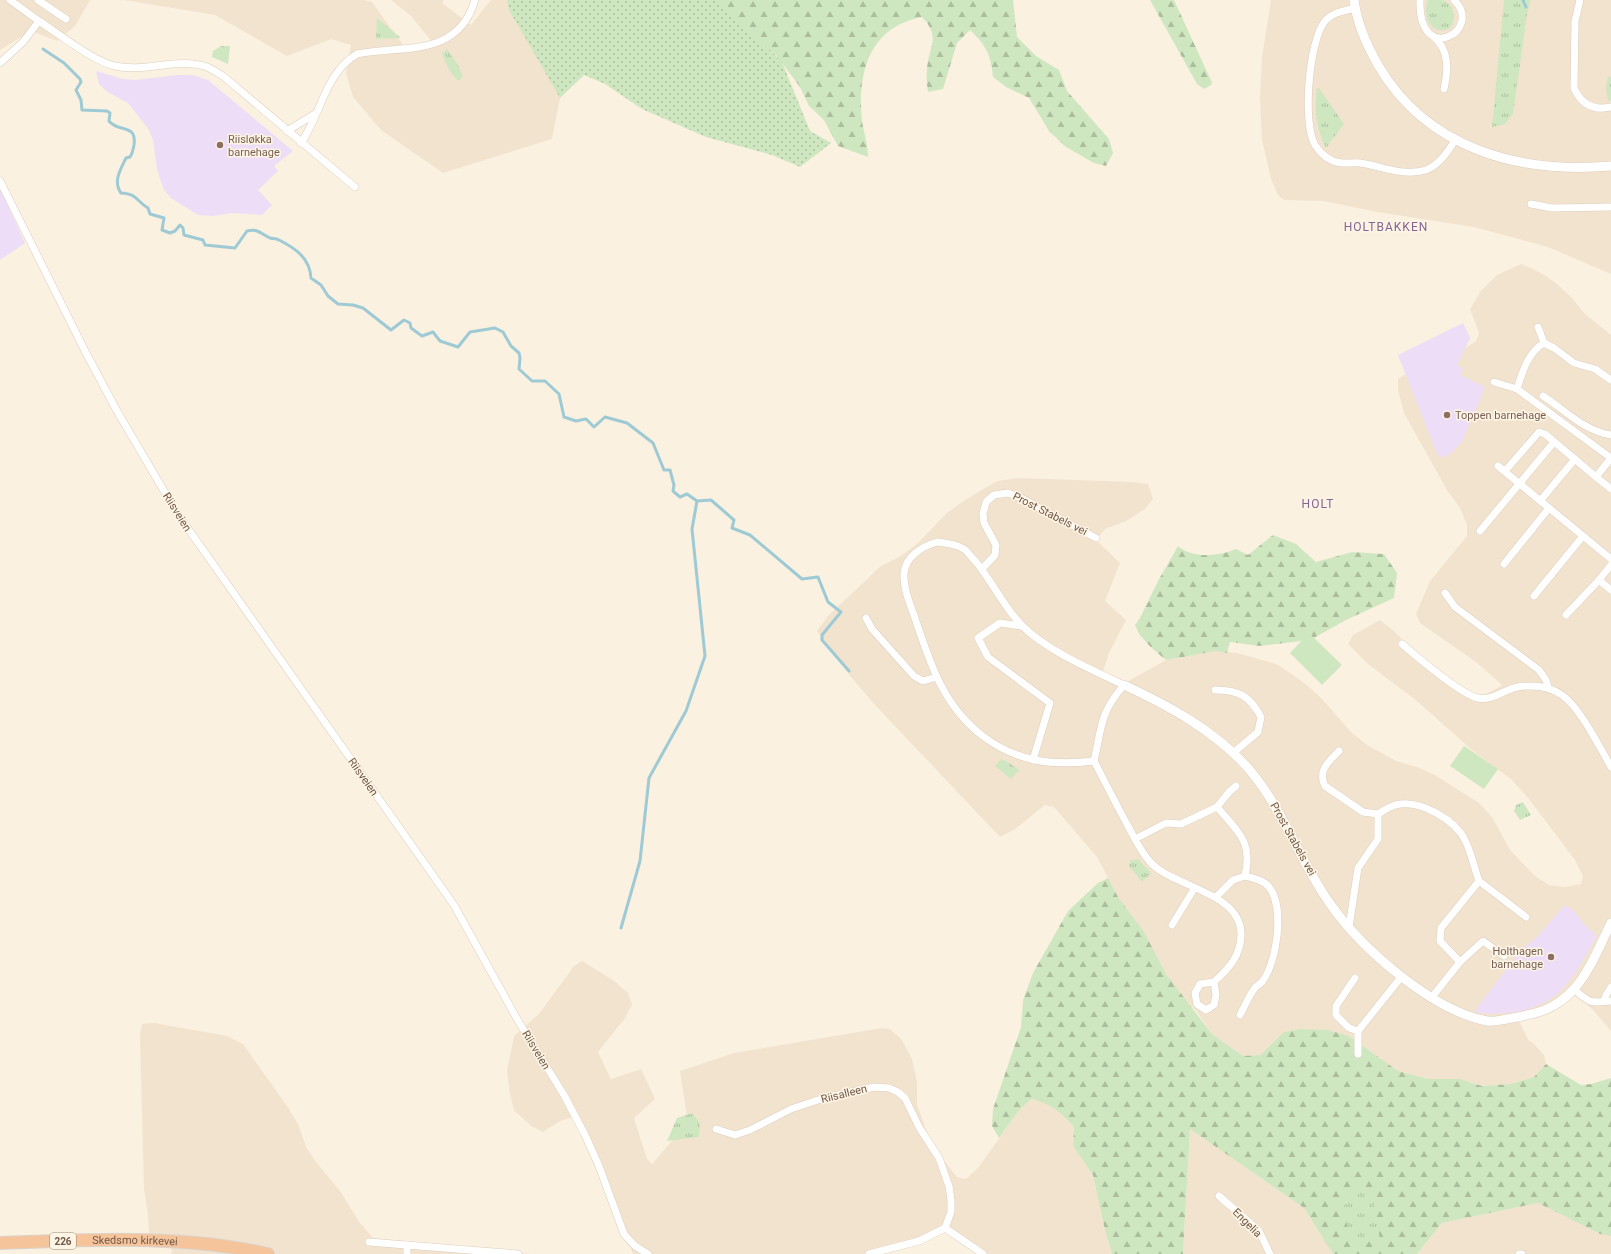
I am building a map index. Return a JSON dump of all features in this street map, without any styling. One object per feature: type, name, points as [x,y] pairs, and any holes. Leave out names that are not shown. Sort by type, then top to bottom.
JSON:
[{"type":"highway","name":"Skedsmo kirkevei","points":[[0,1243],[170,1241],[220,1245],[268,1254]]},
{"type":"street","points":[[10,0],[94,57],[114,66],[136,69],[188,64],[207,67],[223,76],[355,187]]},
{"type":"street","points":[[38,0],[66,19]]},
{"type":"street","points":[[301,143],[312,126],[315,114],[336,73],[348,59],[357,54],[428,46],[442,41],[456,32],[465,22],[471,12],[475,0]]},
{"type":"street","points":[[1420,0],[1423,27],[1442,46],[1448,65],[1444,89]]},
{"type":"street","points":[[1434,37],[1448,38],[1460,28],[1462,14],[1454,0]]},
{"type":"street","points":[[1580,0],[1575,21],[1573,57],[1574,88],[1577,95],[1589,106],[1597,109],[1611,107]]},
{"type":"street","points":[[1455,140],[1448,152],[1436,164],[1426,170],[1411,172],[1397,171],[1360,163],[1341,163],[1332,161],[1322,154],[1315,145],[1311,136],[1308,100],[1316,42],[1321,26],[1326,20],[1354,4],[1359,26],[1369,48],[1395,90],[1425,120],[1455,140],[1496,156],[1535,165],[1566,168],[1611,166]]},
{"type":"street","points":[[0,63],[23,42],[39,21]]},
{"type":"street","points":[[287,131],[315,114]]},
{"type":"street","name":"Riisveien","points":[[0,181],[62,306],[118,411],[176,512],[454,905],[517,1019],[564,1095],[599,1166],[624,1234],[635,1246],[648,1254]]},
{"type":"street","points":[[1531,204],[1552,208],[1611,208]]},
{"type":"street","points":[[1538,327],[1544,344]]},
{"type":"street","points":[[1517,389],[1525,364],[1539,346],[1544,344],[1552,346],[1574,363],[1595,369],[1611,380]]},
{"type":"street","points":[[1494,382],[1517,389],[1611,458],[1596,476]]},
{"type":"street","points":[[1543,396],[1587,427],[1599,433],[1611,435]]},
{"type":"street","points":[[1505,471],[1539,432],[1554,442],[1611,489]]},
{"type":"street","points":[[1480,531],[1554,442]]},
{"type":"street","points":[[1540,501],[1575,459]]},
{"type":"street","points":[[1498,466],[1611,559]]},
{"type":"street","name":"Prost Stabels vei","points":[[982,569],[994,555],[996,544],[984,523],[983,514],[986,502],[994,495],[1008,493],[1021,498],[1096,538]]},
{"type":"street","points":[[1504,564],[1549,508]]},
{"type":"street","points":[[1534,596],[1583,536]]},
{"type":"street","name":"Prost Stabels vei","points":[[1094,761],[1067,764],[1033,760],[1012,752],[984,737],[960,716],[943,690],[937,677],[907,596],[904,573],[908,563],[924,546],[937,542],[951,544],[964,549],[982,569],[1000,597],[1022,626],[1053,649],[1186,717],[1221,741],[1268,793],[1283,817],[1310,871],[1330,905],[1349,927],[1369,948],[1402,976],[1432,997],[1459,1012],[1489,1022],[1540,1014],[1559,1002],[1574,989],[1586,971],[1611,924]]},
{"type":"street","points":[[1566,616],[1611,565]]},
{"type":"street","points":[[1599,580],[1611,590]]},
{"type":"street","points":[[1445,593],[1455,607],[1539,670],[1546,680],[1548,687]]},
{"type":"street","points":[[866,618],[872,629],[914,676],[923,681],[937,677]]},
{"type":"street","name":"Prost Stabels vei","points":[[1022,626],[1000,623],[978,638],[988,657],[1050,702],[1033,760]]},
{"type":"street","points":[[1402,644],[1437,672],[1476,698],[1488,698],[1519,687],[1548,687],[1560,692],[1574,704],[1611,767]]},
{"type":"street","points":[[1124,685],[1112,698],[1103,716],[1094,761],[1135,839],[1152,864],[1168,876],[1216,897],[1229,907],[1237,917],[1241,929],[1241,944],[1236,959],[1214,982]]},
{"type":"street","points":[[1215,690],[1227,690],[1248,698],[1261,717],[1258,732],[1233,753]]},
{"type":"street","points":[[1339,751],[1326,764],[1322,780],[1325,786],[1363,812],[1378,814],[1400,804],[1411,804],[1422,806],[1447,820],[1464,838],[1479,881],[1526,917]]},
{"type":"street","points":[[1135,839],[1166,823],[1181,824],[1217,808],[1228,792],[1236,786]]},
{"type":"street","points":[[1217,808],[1244,839],[1248,851],[1248,862],[1244,876]]},
{"type":"street","points":[[1349,927],[1358,868],[1378,839],[1378,814]]},
{"type":"street","points":[[1216,897],[1233,880],[1244,876],[1259,879],[1269,886],[1277,911],[1277,938],[1272,962],[1262,982],[1255,987],[1240,1015]]},
{"type":"street","points":[[1460,962],[1440,941],[1441,928],[1479,881]]},
{"type":"street","points":[[1172,925],[1194,888]]},
{"type":"street","points":[[1432,997],[1460,962],[1483,941],[1504,956]]},
{"type":"street","points":[[1358,1054],[1358,1031],[1402,976]]},
{"type":"street","points":[[1355,978],[1336,1006],[1336,1015],[1349,1028],[1358,1031]]},
{"type":"street","points":[[1574,989],[1590,1001],[1597,1003],[1608,1001],[1606,995],[1611,987]]},
{"type":"street","name":"Riisalleen","points":[[716,1130],[735,1135],[750,1130],[791,1109],[821,1099],[874,1087],[889,1088],[898,1092],[905,1098],[919,1127],[939,1158],[949,1186],[951,1200],[951,1212],[944,1228]]},
{"type":"street","name":"Engelia","points":[[1219,1196],[1258,1231],[1270,1254]]},
{"type":"street","points":[[869,1254],[919,1241],[944,1228],[983,1254]]},
{"type":"street","points":[[369,1242],[518,1254]]},
{"type":"street","points":[[406,1254],[407,1245]]},
{"type":"shaded area","points":[[0,0],[90,0],[75,26],[57,41],[31,31],[0,50]]},
{"type":"shaded area","points":[[124,0],[363,0],[372,2],[406,49],[433,43],[411,16],[391,0],[444,0],[442,3],[471,25],[491,0],[512,0],[564,78],[552,139],[443,173],[381,130],[353,97],[346,73],[351,45],[331,39],[287,56],[215,15]]},
{"type":"shaded area","points":[[1271,0],[1611,0],[1611,274],[1548,247],[1474,227],[1377,212],[1324,201],[1284,200],[1278,195],[1271,179],[1262,140],[1260,98],[1262,57]]},
{"type":"shaded area","name":"Riisløkka barnehage","points":[[96,71],[123,79],[135,80],[178,75],[193,75],[208,80],[293,151],[274,166],[278,171],[258,190],[272,205],[262,215],[233,213],[213,216],[198,215],[171,198],[164,190],[160,179],[153,140],[149,130],[128,103],[106,91],[99,84]]},
{"type":"shaded area","points":[[0,189],[25,243],[0,260]]},
{"type":"shaded area","points":[[1521,264],[1539,272],[1556,283],[1572,298],[1585,314],[1611,335],[1611,1031],[1595,1012],[1572,991],[1519,1021],[1529,1041],[1533,1043],[1544,1055],[1546,1064],[1534,1077],[1510,1084],[1482,1086],[1460,1079],[1428,1079],[1398,1071],[1349,1036],[1284,1032],[1260,1055],[1243,1056],[1212,1034],[1197,1012],[1182,996],[1166,974],[1118,897],[1097,857],[1054,807],[1045,805],[1015,829],[1000,837],[876,706],[851,677],[817,631],[828,616],[881,566],[901,556],[917,544],[947,513],[965,500],[997,481],[1018,478],[1132,482],[1148,484],[1153,499],[1145,509],[1126,521],[1105,529],[1096,540],[1120,563],[1105,601],[1126,620],[1109,653],[1102,674],[1123,684],[1166,660],[1216,651],[1237,653],[1276,664],[1308,686],[1323,700],[1351,732],[1367,745],[1396,761],[1417,767],[1435,775],[1479,803],[1492,817],[1510,850],[1535,876],[1549,885],[1565,887],[1581,884],[1583,876],[1575,860],[1529,799],[1511,779],[1473,751],[1417,701],[1368,664],[1348,644],[1353,635],[1380,620],[1395,632],[1421,659],[1477,698],[1502,685],[1476,662],[1420,623],[1416,614],[1430,581],[1467,536],[1467,525],[1460,508],[1447,490],[1404,413],[1398,390],[1398,379],[1413,369],[1458,353],[1476,341],[1479,333],[1470,309],[1481,291],[1497,275]]},
{"type":"shaded area","name":"Toppen barnehage","points":[[1463,323],[1470,338],[1457,365],[1463,368],[1460,375],[1485,387],[1462,442],[1451,453],[1443,458],[1437,454],[1398,355]]},
{"type":"shaded area","name":"Holthagen barnehage","points":[[1565,905],[1575,912],[1583,923],[1597,936],[1577,971],[1560,992],[1546,1002],[1520,1012],[1489,1014],[1474,1012],[1520,951],[1538,936]]},
{"type":"shaded area","points":[[582,961],[613,980],[628,993],[632,1005],[625,1018],[598,1052],[611,1079],[641,1069],[655,1099],[634,1118],[647,1159],[652,1164],[677,1135],[687,1116],[680,1071],[734,1053],[882,1028],[890,1029],[902,1040],[912,1059],[917,1082],[917,1104],[934,1148],[957,1177],[966,1179],[978,1168],[1021,1108],[1032,1099],[1046,1102],[1062,1113],[1074,1127],[1073,1146],[1093,1175],[1104,1226],[1112,1254],[977,1254],[940,1228],[902,1245],[864,1254],[633,1254],[602,1171],[573,1117],[560,1121],[543,1132],[531,1126],[514,1110],[510,1094],[507,1071],[514,1036],[539,1014],[574,966]]},
{"type":"shaded area","points":[[154,1023],[227,1036],[243,1044],[289,1109],[299,1126],[306,1147],[316,1162],[340,1191],[360,1223],[373,1238],[530,1254],[171,1254],[172,1250],[168,1243],[149,1237],[148,1215],[144,1189],[140,1035],[142,1024]]},
{"type":"shaded area","points":[[1190,1129],[1304,1208],[1333,1254],[1183,1254]]},
{"type":"shaded area","points":[[1538,1203],[1600,1234],[1611,1236],[1611,1254],[1417,1254],[1442,1223]]},
{"type":"green space","points":[[507,0],[720,0],[725,3],[782,62],[810,131],[831,143],[800,167],[772,155],[706,137],[642,109],[605,84],[584,75],[560,98],[509,10]]},
{"type":"green space","points":[[714,0],[1013,0],[1017,37],[1036,56],[1059,70],[1067,91],[1109,139],[1113,153],[1106,166],[1094,163],[1066,147],[1049,131],[1029,98],[1006,87],[993,77],[991,62],[987,51],[970,30],[957,43],[943,89],[928,92],[928,62],[933,37],[928,24],[922,17],[904,22],[890,31],[878,42],[870,55],[862,86],[861,103],[862,121],[867,143],[868,157],[838,146],[824,120],[809,106],[800,87],[776,55],[732,18]]},
{"type":"green space","points":[[1150,0],[1174,0],[1212,82],[1211,85],[1204,89],[1197,84]]},
{"type":"green space","points":[[1428,0],[1441,0],[1446,2],[1452,8],[1454,12],[1454,21],[1449,29],[1437,29],[1432,27],[1429,23],[1426,12]]},
{"type":"green space","points":[[1504,0],[1531,0],[1527,14],[1513,114],[1505,124],[1492,127]]},
{"type":"green space","points":[[377,18],[401,38],[376,39]]},
{"type":"green space","points":[[221,46],[230,46],[228,64],[212,57],[213,51]]},
{"type":"green space","points":[[447,49],[458,65],[463,77],[458,81],[449,70],[442,54]]},
{"type":"green space","points":[[1608,76],[1611,77],[1611,100],[1608,101],[1606,88]]},
{"type":"green space","points":[[1317,88],[1319,88],[1344,124],[1326,148],[1318,126],[1316,105]]},
{"type":"green space","points":[[1273,535],[1296,544],[1316,562],[1352,552],[1384,554],[1397,573],[1394,598],[1348,619],[1310,640],[1260,646],[1230,642],[1227,653],[1216,651],[1166,660],[1144,640],[1135,625],[1178,546],[1198,555],[1214,555],[1236,549],[1248,555]]},
{"type":"green space","points":[[1309,633],[1342,665],[1322,685],[1290,653]]},
{"type":"green space","points":[[1464,746],[1498,769],[1484,789],[1450,766]]},
{"type":"green space","points":[[1001,759],[1019,770],[1011,779],[995,766]]},
{"type":"green space","points":[[1523,802],[1531,815],[1520,820],[1514,811],[1516,805]]},
{"type":"green space","points":[[1138,859],[1151,873],[1142,882],[1129,866],[1130,861]]},
{"type":"green space","points":[[1108,878],[1118,897],[1144,932],[1166,974],[1212,1034],[1243,1056],[1260,1055],[1284,1032],[1301,1029],[1328,1030],[1349,1036],[1398,1071],[1428,1079],[1460,1079],[1482,1086],[1510,1084],[1534,1077],[1546,1064],[1581,1085],[1591,1084],[1611,1078],[1611,1236],[1600,1234],[1538,1203],[1442,1223],[1417,1254],[1333,1254],[1304,1208],[1190,1129],[1183,1254],[1112,1254],[1104,1226],[1093,1175],[1073,1146],[1074,1127],[1070,1122],[1050,1106],[1032,1099],[1021,1108],[999,1138],[992,1126],[993,1109],[1021,1027],[1023,1000],[1033,973],[1068,911],[1098,883]]},
{"type":"green space","points":[[692,1113],[700,1123],[699,1137],[667,1141],[677,1118]]},
{"type":"green space","points":[[1372,1189],[1380,1240],[1350,1244],[1343,1193]]},
{"type":"waterway","points":[[1523,0],[1526,7]]},
{"type":"waterway","points":[[43,49],[64,63],[80,79],[81,82],[76,90],[81,100],[82,110],[107,111],[110,113],[109,121],[113,125],[126,129],[133,134],[133,151],[130,157],[126,158],[118,176],[117,180],[119,189],[121,193],[134,196],[148,208],[150,214],[164,218],[162,230],[170,233],[175,231],[180,225],[183,228],[184,235],[203,240],[205,245],[235,248],[247,231],[251,230],[257,231],[270,238],[278,239],[291,246],[301,254],[308,265],[311,278],[321,285],[328,296],[338,304],[353,305],[363,308],[391,330],[404,320],[410,323],[411,328],[422,336],[433,332],[440,341],[458,347],[470,332],[495,328],[503,332],[511,346],[519,353],[519,369],[532,381],[545,381],[559,394],[564,417],[576,421],[586,419],[594,427],[605,417],[627,423],[653,443],[664,470],[670,470],[674,485],[673,491],[680,497],[687,494],[697,501],[711,500],[734,520],[732,528],[750,535],[802,579],[818,577],[828,602],[841,612],[822,635],[822,640],[849,671]]},
{"type":"waterway","points":[[621,928],[640,861],[649,778],[686,711],[705,656],[692,529],[697,501]]},
{"type":"place","name":"Riisløkka barnehage","points":[[220,145]]},
{"type":"place","name":"Toppen barnehage","points":[[1447,415]]},
{"type":"place","name":"Holthagen barnehage","points":[[1551,957]]},
{"type":"district","name":"HOLTBAKKEN","points":[[1386,227]]},
{"type":"district","name":"HOLT","points":[[1318,504]]}]
